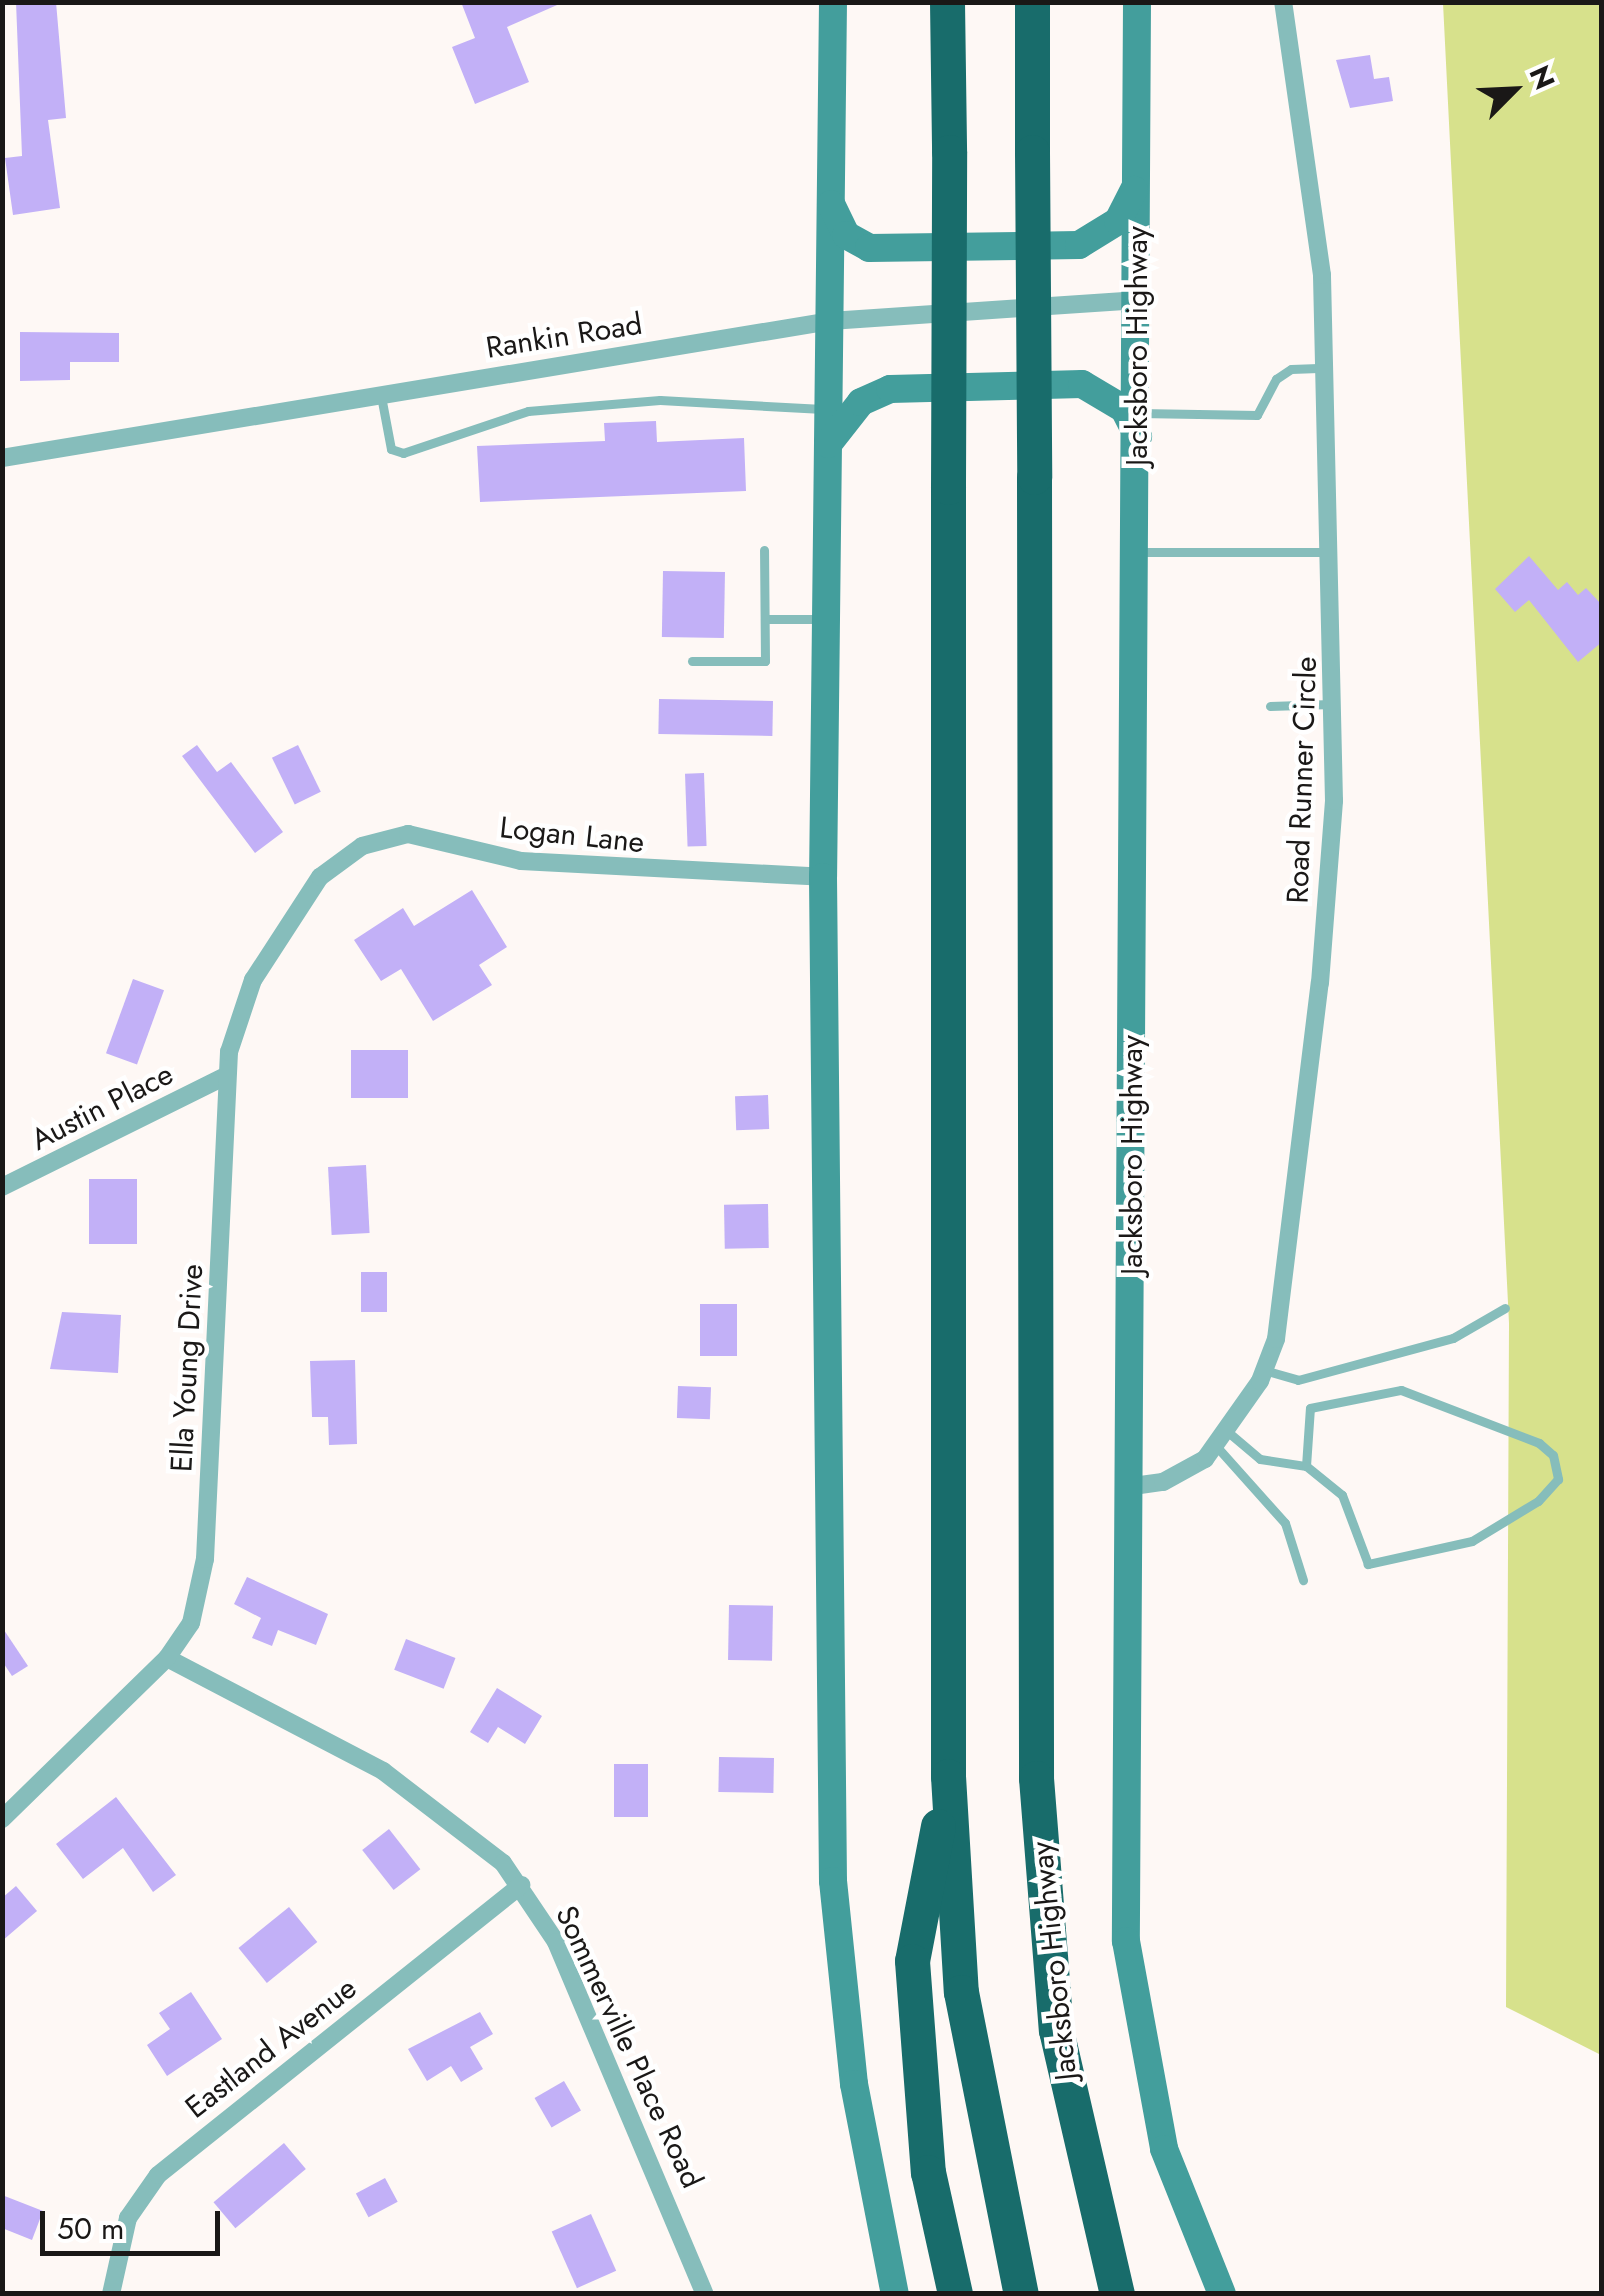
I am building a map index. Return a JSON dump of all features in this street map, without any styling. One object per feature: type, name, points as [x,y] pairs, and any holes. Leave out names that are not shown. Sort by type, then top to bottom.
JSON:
[{"type":"highway","points":[[947,2],[948,1776],[961,1992],[1021,2294]]},
{"type":"highway","name":"Jacksboro Highway","points":[[1032,2],[1036,1778],[1056,2030],[1117,2294]]},
{"type":"highway","points":[[948,1776],[912,1962],[928,2172],[955,2294]]},
{"type":"main road","points":[[833,2],[823,878],[833,1881],[854,2084],[895,2294]]},
{"type":"main road","name":"Jacksboro Highway","points":[[1137,2],[1139,426],[1133,1486],[1126,1941],[1164,2149],[1222,2294]]},
{"type":"main road","points":[[828,198],[846,235],[868,248],[1078,245],[1118,221],[1136,186]]},
{"type":"main road","points":[[828,444],[861,402],[890,389],[1082,384],[1124,409],[1139,426]]},
{"type":"street","name":"Road Runner Circle","points":[[1133,1486],[1187,1473],[1222,1439],[1264,1370],[1292,1256],[1304,1139],[1334,801],[1332,552],[1318,213],[1283,2]]},
{"type":"street","name":"Rankin Road","points":[[2,458],[830,321],[1139,300]]},
{"type":"street","name":"Logan Lane","points":[[328,870],[362,846],[408,834],[521,861],[823,878]]},
{"type":"street","name":"Ella Young Drive","points":[[2,1819],[167,1658],[191,1623],[205,1558],[226,1076],[253,980],[281,926],[328,870]]},
{"type":"street","name":"Austin Place","points":[[2,1187],[226,1076]]},
{"type":"street","name":"Sommerville Place Road","points":[[167,1658],[383,1772],[521,1885],[618,2074],[706,2294]]},
{"type":"street","name":"Eastland Avenue","points":[[111,2294],[128,2218],[158,2175],[521,1885]]},
{"type":"lane","points":[[1139,426],[1257,415],[1276,379],[1290,369],[1326,368]]},
{"type":"lane","points":[[380,393],[391,448],[403,453],[528,411],[660,400],[828,408]]},
{"type":"lane","points":[[692,661],[765,661],[764,550]]},
{"type":"lane","points":[[1137,552],[1332,552]]},
{"type":"lane","points":[[764,619],[825,619]]},
{"type":"lane","points":[[1270,706],[1333,704]]},
{"type":"lane","points":[[1264,1370],[1298,1380],[1453,1338],[1505,1308]]},
{"type":"lane","points":[[1222,1439],[1260,1459],[1306,1466],[1342,1495],[1368,1564],[1472,1540],[1538,1501],[1558,1479],[1553,1455],[1539,1442],[1400,1390],[1310,1408],[1306,1466]]},
{"type":"lane","points":[[1222,1439],[1285,1522],[1303,1580]]},
{"type":"green space","points":[[1443,3],[1601,3],[1601,2055],[1506,2007],[1509,1323]]},
{"type":"building","points":[[16,2],[56,2],[66,118],[48,120],[60,208],[13,215],[5,158],[22,156]]},
{"type":"building","points":[[461,2],[564,2],[507,27],[529,82],[475,104],[452,47],[475,38]]},
{"type":"building","points":[[1370,55],[1374,79],[1389,77],[1393,101],[1350,108],[1336,60]]},
{"type":"building","points":[[20,332],[119,333],[119,362],[70,362],[70,380],[20,381]]},
{"type":"building","points":[[656,421],[657,442],[744,438],[746,491],[480,502],[477,446],[605,441],[604,423]]},
{"type":"building","points":[[1529,556],[1558,590],[1567,582],[1578,595],[1586,588],[1602,605],[1602,642],[1578,662],[1529,600],[1515,612],[1495,589]]},
{"type":"building","points":[[663,571],[725,572],[724,638],[662,637]]},
{"type":"building","points":[[659,699],[773,701],[772,736],[658,734]]},
{"type":"building","points":[[197,745],[217,772],[231,762],[283,832],[255,853],[182,756]]},
{"type":"building","points":[[298,745],[321,792],[295,804],[272,758]]},
{"type":"building","points":[[704,773],[707,846],[688,847],[685,774]]},
{"type":"building","points":[[472,890],[507,947],[479,965],[492,985],[433,1021],[401,969],[381,981],[354,940],[403,908],[414,926]]},
{"type":"building","points":[[133,979],[164,990],[137,1065],[106,1053]]},
{"type":"building","points":[[351,1050],[408,1050],[408,1098],[351,1098]]},
{"type":"building","points":[[768,1095],[769,1129],[736,1130],[735,1096]]},
{"type":"building","points":[[366,1165],[370,1233],[332,1235],[328,1167]]},
{"type":"building","points":[[89,1179],[137,1179],[137,1244],[89,1244]]},
{"type":"building","points":[[768,1204],[769,1248],[725,1249],[724,1205]]},
{"type":"building","points":[[361,1272],[387,1272],[387,1312],[361,1312]]},
{"type":"building","points":[[700,1304],[737,1304],[737,1356],[700,1356]]},
{"type":"building","points":[[62,1312],[121,1315],[118,1373],[50,1369]]},
{"type":"building","points":[[355,1360],[357,1444],[329,1445],[328,1417],[312,1417],[310,1361]]},
{"type":"building","points":[[678,1386],[711,1387],[710,1419],[677,1418]]},
{"type":"building","points":[[247,1577],[328,1614],[316,1645],[278,1630],[272,1646],[252,1638],[261,1618],[234,1604]]},
{"type":"building","points":[[729,1605],[773,1606],[772,1661],[728,1660]]},
{"type":"building","points":[[2,1627],[28,1666],[12,1676],[2,1661]]},
{"type":"building","points":[[406,1639],[455,1658],[444,1689],[394,1670]]},
{"type":"building","points":[[497,1688],[542,1716],[525,1744],[498,1727],[488,1743],[470,1732]]},
{"type":"building","points":[[719,1757],[774,1758],[773,1793],[718,1792]]},
{"type":"building","points":[[614,1764],[648,1764],[648,1817],[614,1817]]},
{"type":"building","points":[[116,1797],[176,1875],[153,1892],[123,1848],[83,1879],[56,1844]]},
{"type":"building","points":[[389,1829],[420,1869],[394,1890],[362,1850]]},
{"type":"building","points":[[16,1886],[37,1911],[2,1941],[2,1898]]},
{"type":"building","points":[[289,1907],[317,1942],[267,1983],[238,1948]]},
{"type":"building","points":[[191,1992],[222,2039],[167,2076],[147,2045],[170,2029],[159,2013]]},
{"type":"building","points":[[480,2012],[493,2034],[470,2047],[483,2069],[461,2082],[451,2066],[427,2081],[408,2049]]},
{"type":"building","points":[[564,2081],[581,2110],[552,2127],[535,2098]]},
{"type":"building","points":[[284,2143],[306,2169],[235,2228],[214,2202]]},
{"type":"building","points":[[385,2178],[398,2202],[369,2217],[356,2193]]},
{"type":"building","points":[[2,2195],[43,2211],[32,2240],[2,2228]]},
{"type":"building","points":[[591,2214],[616,2271],[577,2288],[552,2231]]}]
